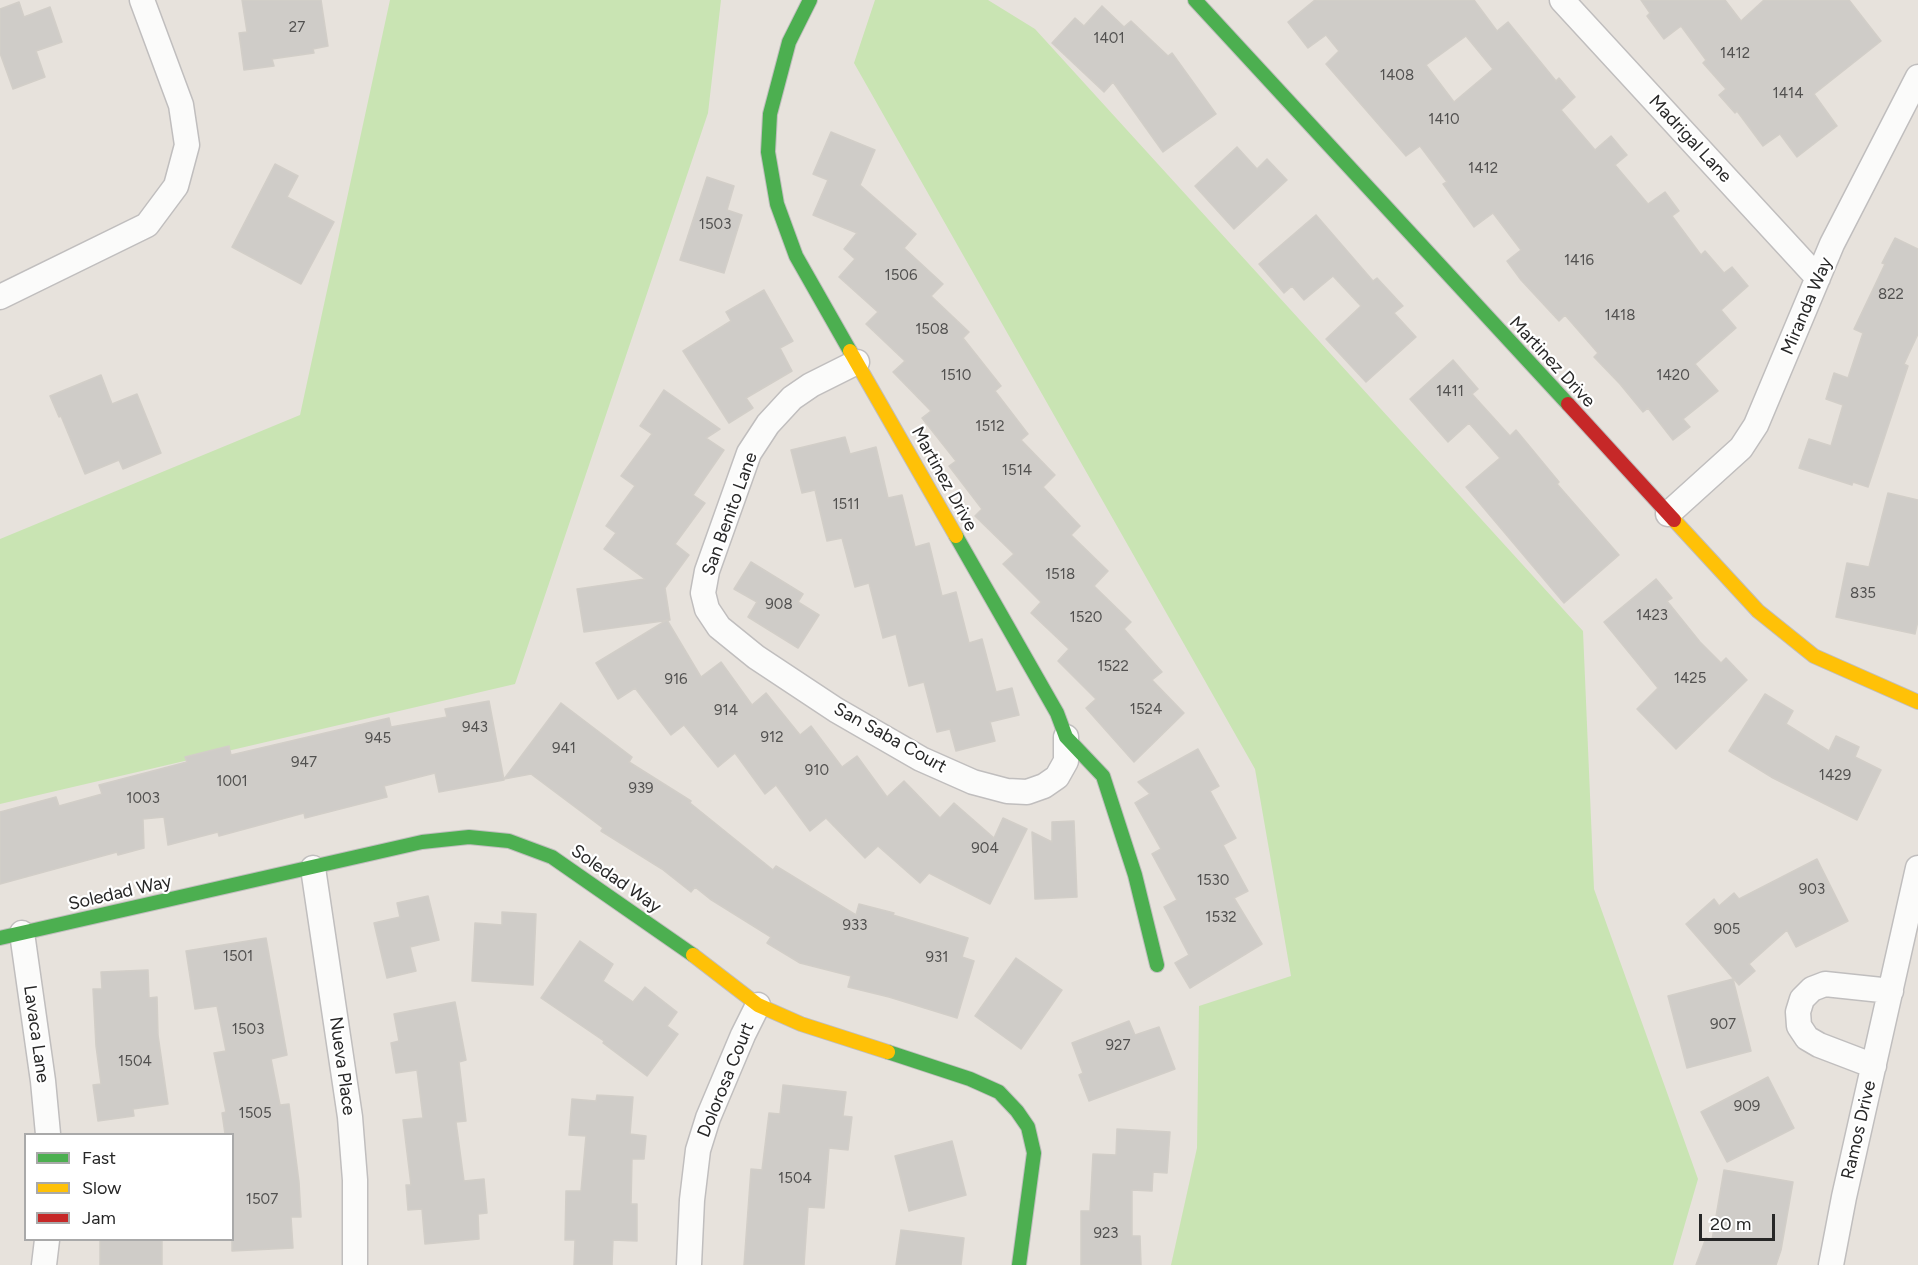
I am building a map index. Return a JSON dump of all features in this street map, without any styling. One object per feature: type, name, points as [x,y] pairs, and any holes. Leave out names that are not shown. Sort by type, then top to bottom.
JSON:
[{"type":"street","points":[[0,297],[147,225],[176,186],[187,145],[181,105],[142,0]]},
{"type":"street","name":"Martinez Drive","points":[[810,0],[789,42],[770,114],[768,152],[777,204],[796,256],[1057,712],[1066,737],[1103,776],[1135,875],[1157,965]]},
{"type":"street","name":"Madrigal Lane","points":[[1562,0],[1818,278]]},
{"type":"street","name":"Martinez Drive","points":[[1207,4],[1262,75],[1758,611],[1814,656],[1918,702]]},
{"type":"street","name":"Miranda Way","points":[[1668,514],[1741,448],[1756,425],[1832,244],[1918,77]]},
{"type":"street","name":"San Benito Lane","points":[[707,609],[703,593],[707,571],[749,453],[768,424],[792,398],[811,385],[857,362]]},
{"type":"street","name":"San Saba Court","points":[[707,609],[718,627],[756,657],[836,710],[921,759],[974,782],[1007,792],[1027,792],[1044,786],[1057,777],[1066,760],[1066,737]]},
{"type":"street","name":"Soledad Way","points":[[11,936],[422,842],[469,837],[509,842],[552,857],[718,973],[758,1005],[801,1024],[970,1079],[999,1092],[1017,1110],[1028,1127],[1034,1153],[1019,1265]]},
{"type":"street","name":"Nueva Place","points":[[313,868],[350,1117],[355,1180],[355,1265]]},
{"type":"street","name":"Ramos Drive","points":[[1831,1265],[1918,868]]},
{"type":"street","name":"Lavaca Lane","points":[[11,936],[43,1081],[48,1133]]},
{"type":"street","name":"Ramos Drive","points":[[1874,1066],[1819,1045],[1807,1038],[1799,1026],[1798,1012],[1802,999],[1812,989],[1825,984],[1891,991]]},
{"type":"street","name":"Dolorosa Court","points":[[689,1265],[692,1200],[698,1150],[708,1118],[758,1005]]},
{"type":"street","points":[[44,1265],[47,1241]]},
{"type":"green space","points":[[390,0],[721,0],[708,113],[515,684],[0,804],[0,539],[300,415]]},
{"type":"green space","points":[[875,0],[988,0],[1035,29],[1583,631],[1594,889],[1698,1179],[1673,1265],[1171,1265],[1197,1148],[1199,1006],[1291,976],[1255,769],[854,63]]},
{"type":"building","points":[[242,0],[321,0],[328,46],[313,49],[314,53],[272,59],[274,66],[244,70],[239,33],[247,32]]},
{"type":"building","points":[[1315,0],[1474,0],[1497,31],[1508,22],[1556,81],[1559,78],[1575,97],[1561,110],[1595,150],[1611,136],[1627,155],[1615,165],[1648,204],[1665,192],[1679,211],[1672,216],[1701,255],[1705,251],[1724,273],[1732,267],[1748,286],[1721,310],[1736,328],[1695,364],[1718,391],[1683,419],[1690,427],[1673,440],[1648,408],[1643,412],[1594,357],[1598,353],[1565,315],[1559,321],[1521,280],[1507,261],[1521,250],[1493,213],[1474,227],[1443,184],[1447,182],[1420,146],[1406,156],[1326,64],[1339,51],[1326,35],[1308,48],[1288,22]],"holes":[[[1466,36],[1493,69],[1454,102],[1426,65]]]},
{"type":"building","points":[[1641,0],[1725,0],[1741,21],[1764,0],[1849,0],[1881,41],[1814,94],[1837,126],[1797,157],[1780,134],[1763,146],[1737,111],[1735,113],[1719,95],[1726,89],[1703,63],[1706,60],[1681,26],[1664,39],[1647,16],[1650,13]]},
{"type":"building","points":[[19,2],[24,17],[50,7],[62,42],[36,51],[45,77],[13,89],[0,53],[0,9]]},
{"type":"building","points":[[1102,6],[1124,27],[1131,21],[1168,56],[1172,53],[1216,114],[1163,152],[1113,82],[1104,92],[1052,43],[1075,18],[1084,26]]},
{"type":"building","points":[[831,132],[875,150],[860,185],[916,234],[904,248],[943,284],[931,296],[969,332],[963,338],[1001,386],[995,391],[1028,434],[1021,440],[1055,475],[1043,487],[1080,526],[1071,535],[1108,571],[1094,586],[1131,622],[1124,629],[1162,672],[1152,680],[1184,713],[1134,762],[1086,708],[1096,699],[1058,661],[1069,649],[1031,613],[1041,602],[1003,564],[1014,554],[975,516],[982,509],[949,466],[956,461],[922,418],[931,411],[893,372],[905,361],[866,324],[878,312],[839,277],[855,259],[844,249],[857,233],[813,215],[828,180],[813,174]]},
{"type":"building","points":[[1237,147],[1257,169],[1267,159],[1287,180],[1234,229],[1195,186]]},
{"type":"building","points":[[275,164],[298,176],[287,197],[334,222],[301,284],[232,247]]},
{"type":"building","points":[[707,177],[734,186],[727,210],[742,215],[724,273],[680,260]]},
{"type":"building","points":[[1316,215],[1373,281],[1377,278],[1403,306],[1394,313],[1416,337],[1366,382],[1326,339],[1361,306],[1333,276],[1304,300],[1292,286],[1284,293],[1259,264]]},
{"type":"building","points":[[1895,238],[1918,249],[1918,334],[1904,364],[1908,366],[1868,487],[1853,482],[1852,485],[1799,468],[1809,439],[1831,446],[1843,405],[1826,399],[1834,373],[1848,378],[1863,333],[1854,329]]},
{"type":"building","points":[[764,290],[793,341],[780,348],[792,371],[746,398],[753,408],[729,423],[683,351],[731,321],[726,312]]},
{"type":"building","points":[[1453,360],[1478,389],[1472,394],[1510,436],[1516,430],[1559,482],[1557,484],[1619,555],[1564,603],[1466,487],[1500,458],[1469,423],[1448,442],[1410,399]]},
{"type":"building","points":[[101,375],[112,404],[137,394],[161,453],[123,469],[119,460],[85,474],[61,416],[59,417],[50,396]]},
{"type":"building","points":[[664,390],[720,429],[706,438],[724,450],[693,495],[705,503],[675,544],[689,555],[665,588],[670,620],[584,632],[577,589],[645,579],[604,549],[616,533],[606,526],[635,486],[621,476],[652,434],[640,426]]},
{"type":"building","points":[[845,437],[850,454],[876,447],[888,498],[902,495],[915,547],[929,543],[942,596],[956,592],[969,643],[982,639],[996,692],[1012,688],[1019,715],[990,722],[995,741],[956,751],[950,729],[937,732],[924,682],[909,686],[896,634],[883,638],[869,583],[855,587],[842,538],[827,541],[815,490],[802,493],[791,450]]},
{"type":"building","points":[[1888,493],[1918,500],[1918,621],[1915,634],[1836,617],[1847,563],[1869,567]]},
{"type":"building","points":[[751,562],[803,594],[798,602],[819,615],[798,648],[748,617],[757,602],[734,589]]},
{"type":"building","points":[[1656,579],[1672,598],[1667,601],[1700,642],[1721,663],[1726,658],[1747,680],[1676,749],[1637,709],[1658,688],[1604,622]]},
{"type":"building","points":[[667,620],[701,677],[721,662],[752,705],[766,693],[800,735],[811,726],[842,767],[857,756],[887,797],[904,781],[940,818],[954,803],[994,838],[1003,818],[1027,829],[990,904],[929,873],[920,883],[878,846],[865,858],[826,818],[810,831],[776,785],[765,794],[735,753],[718,767],[684,725],[671,735],[635,688],[618,699],[596,663]]},
{"type":"building","points":[[1765,694],[1793,711],[1786,724],[1829,751],[1836,736],[1859,747],[1855,757],[1881,770],[1857,820],[1773,778],[1729,751]]},
{"type":"building","points":[[489,701],[504,780],[439,792],[435,773],[384,786],[387,797],[305,818],[304,813],[219,836],[218,832],[168,845],[164,817],[143,819],[144,848],[118,855],[117,852],[0,884],[0,812],[56,797],[59,806],[102,794],[99,785],[187,762],[185,757],[229,746],[231,755],[389,718],[391,727],[447,717],[445,709]]},
{"type":"building","points":[[561,703],[632,757],[629,762],[691,801],[690,803],[773,870],[776,866],[856,915],[859,904],[894,913],[893,915],[968,938],[962,957],[974,961],[957,1018],[848,987],[851,976],[800,963],[767,943],[771,937],[695,887],[691,892],[662,869],[601,831],[603,828],[531,774],[504,779]]},
{"type":"building","points":[[1198,749],[1219,786],[1210,791],[1236,838],[1223,845],[1248,891],[1234,898],[1262,944],[1190,988],[1175,963],[1189,955],[1164,907],[1177,900],[1152,854],[1161,849],[1135,803],[1150,794],[1138,782]]},
{"type":"building","points":[[1074,821],[1077,897],[1035,899],[1032,832],[1052,842],[1052,822]]},
{"type":"building","points":[[1817,859],[1848,921],[1796,947],[1787,930],[1749,964],[1755,971],[1739,985],[1686,924],[1714,899],[1719,906],[1734,893],[1739,899]]},
{"type":"building","points":[[428,896],[439,940],[410,947],[416,971],[387,978],[374,923],[400,917],[397,903]]},
{"type":"building","points":[[502,912],[536,914],[533,985],[472,981],[475,923],[502,925]]},
{"type":"building","points":[[266,938],[287,1055],[271,1059],[280,1105],[289,1104],[299,1182],[301,1217],[291,1217],[293,1248],[232,1251],[232,1241],[234,1241],[234,1133],[225,1133],[222,1113],[226,1112],[214,1053],[226,1051],[217,1006],[195,1009],[186,951]]},
{"type":"building","points":[[580,941],[613,964],[603,981],[633,1002],[645,987],[677,1012],[667,1026],[678,1034],[647,1076],[603,1043],[604,1041],[541,998]]},
{"type":"building","points":[[1016,958],[1062,990],[1021,1049],[975,1016]]},
{"type":"building","points":[[148,970],[149,998],[157,997],[158,1035],[168,1104],[133,1109],[134,1116],[98,1121],[93,1085],[101,1084],[93,989],[102,989],[101,972]]},
{"type":"building","points":[[1733,979],[1751,1051],[1687,1068],[1668,996]]},
{"type":"building","points":[[455,1002],[466,1060],[459,1062],[466,1121],[456,1122],[464,1181],[484,1179],[487,1213],[478,1214],[479,1239],[425,1244],[422,1209],[408,1210],[406,1185],[411,1185],[403,1120],[423,1118],[417,1070],[396,1073],[391,1043],[399,1041],[394,1014]]},
{"type":"building","points":[[1129,1021],[1135,1035],[1159,1027],[1175,1069],[1089,1101],[1079,1075],[1083,1073],[1072,1043]]},
{"type":"building","points":[[1768,1077],[1794,1128],[1727,1162],[1701,1112]]},
{"type":"building","points":[[783,1085],[846,1092],[843,1116],[852,1117],[848,1150],[829,1148],[824,1208],[808,1207],[804,1265],[744,1265],[751,1169],[762,1170],[769,1113],[780,1114]]},
{"type":"building","points":[[597,1095],[633,1097],[630,1134],[646,1136],[644,1159],[632,1159],[631,1204],[637,1204],[637,1241],[613,1240],[612,1265],[574,1265],[575,1240],[565,1240],[566,1191],[581,1191],[586,1136],[569,1135],[572,1099],[596,1101]]},
{"type":"building","points":[[1117,1129],[1170,1132],[1167,1173],[1153,1172],[1152,1191],[1132,1190],[1132,1236],[1140,1236],[1141,1265],[1081,1265],[1081,1211],[1090,1211],[1093,1154],[1116,1155]]},
{"type":"building","points":[[952,1141],[966,1195],[909,1211],[895,1156]]},
{"type":"building","points":[[1724,1170],[1793,1182],[1781,1250],[1776,1265],[1696,1265],[1706,1238],[1712,1240]]},
{"type":"building","points":[[901,1230],[964,1238],[961,1265],[896,1265]]},
{"type":"building","points":[[100,1241],[162,1241],[162,1265],[100,1265]]},
{"type":"traffic: fast","points":[[810,0],[789,42],[770,114],[768,152],[777,204],[796,256],[850,351]]},
{"type":"traffic: fast","points":[[1195,0],[1568,404]]},
{"type":"traffic: fast","points":[[956,536],[1057,713],[1066,737],[1103,776],[1135,875],[1157,965]]},
{"type":"traffic: fast","points":[[0,938],[422,842],[469,837],[509,841],[552,857],[693,955]]},
{"type":"traffic: fast","points":[[888,1052],[970,1079],[999,1092],[1028,1127],[1034,1153],[1019,1265]]},
{"type":"traffic: slow","points":[[850,351],[956,536]]},
{"type":"traffic: slow","points":[[1674,520],[1758,611],[1814,656],[1918,702]]},
{"type":"traffic: slow","points":[[693,955],[758,1005],[801,1024],[888,1052]]},
{"type":"traffic: jam","points":[[1568,404],[1674,520]]}]
